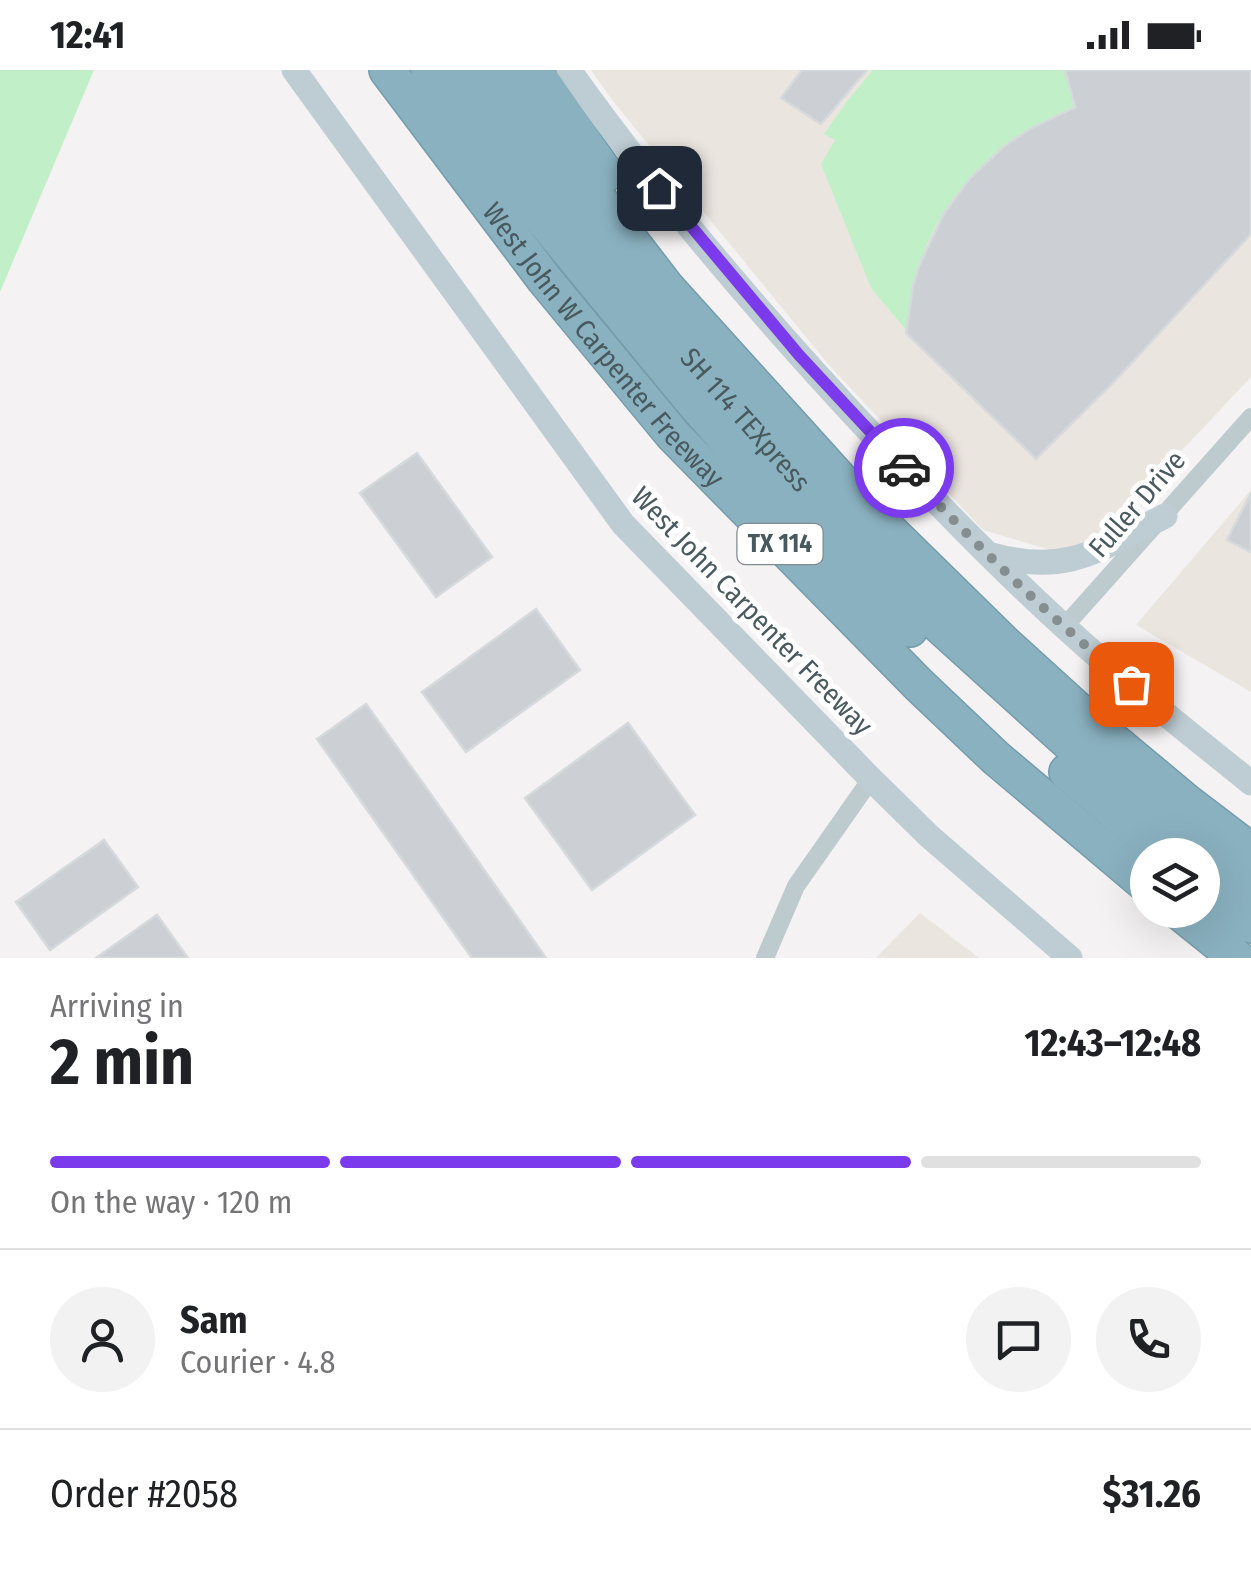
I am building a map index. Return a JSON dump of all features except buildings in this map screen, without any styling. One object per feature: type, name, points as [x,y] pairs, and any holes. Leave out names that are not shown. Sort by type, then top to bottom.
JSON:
[{"type":"highway","points":[[372,70],[456,162]]},
{"type":"highway","name":"West John W Carpenter Freeway","points":[[387,70],[545,280],[672,435],[919,685],[996,758],[1130,871]]},
{"type":"highway","name":"SH 114 TEXpress","points":[[428,70],[522,196],[611,305],[794,517],[953,669],[1146,838]]},
{"type":"highway","name":"SH 114 TEXpress","points":[[464,70],[629,287],[815,498],[940,626],[1042,718],[1251,890]]},
{"type":"highway","points":[[499,70],[667,288],[864,506],[1005,644],[1094,724],[1188,804],[1251,851]]},
{"type":"highway","points":[[534,70],[655,245],[667,288]]},
{"type":"highway","points":[[1220,914],[1251,925]]},
{"type":"highway","points":[[1191,928],[1195,950],[1205,958]]},
{"type":"highway","points":[[1210,928],[1237,958]]},
{"type":"main road","name":"West John Carpenter Freeway","points":[[294,70],[623,524],[871,779],[1070,958]]},
{"type":"main road","points":[[568,70],[786,341],[959,527],[1104,663],[1251,782]]},
{"type":"main road","points":[[988,554],[1018,562],[1050,564],[1082,558],[1166,516]]},
{"type":"street","name":"Fuller Drive","points":[[1064,627],[1251,417]]},
{"type":"street","points":[[764,958],[796,886],[871,779]]},
{"type":"shaded area","points":[[591,70],[1251,70],[1251,377],[1105,532],[1054,551],[983,530],[828,364]]},
{"type":"shaded area","points":[[1251,490],[1251,692],[1136,625]]},
{"type":"shaded area","points":[[920,913],[979,958],[876,958]]},
{"type":"green space","points":[[0,70],[94,70],[0,292]]},
{"type":"green space","points":[[873,70],[1065,70],[1075,107],[1000,151],[959,192],[929,241],[906,330],[871,288],[821,164],[835,140],[824,134]]},
{"type":"way so far","points":[[904,468],[959,527],[1064,627],[1131,684]]},
{"type":"route","points":[[659,188],[824,384],[904,468]]}]
